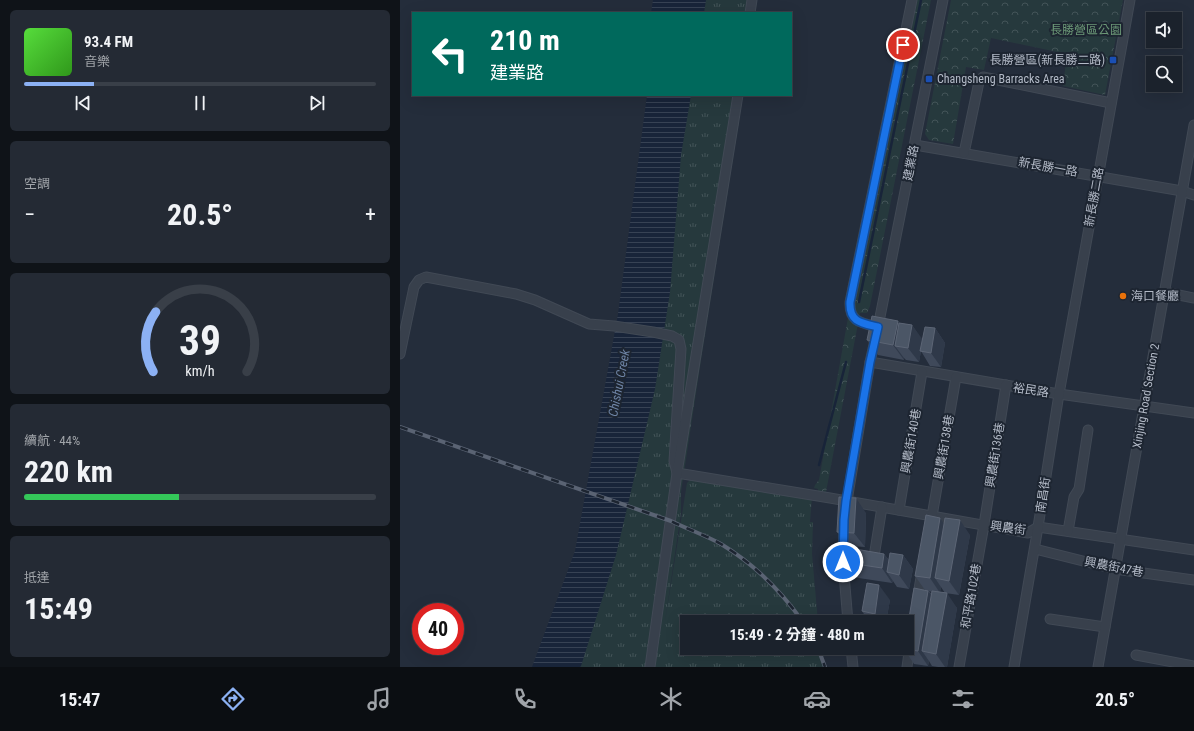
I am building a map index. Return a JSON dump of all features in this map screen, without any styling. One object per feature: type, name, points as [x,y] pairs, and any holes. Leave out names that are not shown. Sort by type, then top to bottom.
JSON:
[{"type":"street","points":[[750,12],[752,0]]},
{"type":"street","points":[[878,327],[858,321],[849,310],[912,0]]},
{"type":"street","name":"建業路","points":[[847,615],[843,562],[844,517],[846,501],[870,362],[943,0]]},
{"type":"street","name":"新長勝二路","points":[[1059,394],[1130,0]]},
{"type":"street","points":[[964,153],[979,82],[983,77],[1111,102]]},
{"type":"street","points":[[650,667],[677,473],[738,96]]},
{"type":"street","name":"Xinjing Road Section 2","points":[[1098,667],[1194,125]]},
{"type":"street","name":"新長勝一路","points":[[914,145],[1098,176],[1182,191],[1194,195]]},
{"type":"street","points":[[400,354],[414,287],[418,280],[423,278],[516,294],[535,300],[589,324],[614,326],[675,337],[681,344],[674,461],[677,473]]},
{"type":"street","points":[[1164,292],[1194,298]]},
{"type":"street","name":"裕民路","points":[[870,362],[1006,386],[1194,413]]},
{"type":"street","name":"興農街140巷","points":[[899,510],[922,372]]},
{"type":"street","name":"興農街138巷","points":[[930,530],[956,377]]},
{"type":"street","name":"興農街136巷","points":[[984,525],[1006,386]]},
{"type":"street","name":"南昌街","points":[[1014,667],[1059,394]]},
{"type":"street","points":[[1068,532],[1074,497],[1079,489],[1088,430]]},
{"type":"street","name":"興農街","points":[[677,473],[1028,533],[1038,527],[1194,550]]},
{"type":"street","points":[[873,563],[882,507]]},
{"type":"street","name":"和平路102巷","points":[[959,667],[984,525]]},
{"type":"street","name":"興農街47巷","points":[[1034,549],[1115,569],[1194,580]]},
{"type":"street","points":[[916,610],[923,566]]},
{"type":"street","points":[[1050,619],[1105,626]]},
{"type":"street","points":[[851,655],[852,667]]},
{"type":"street","points":[[906,667],[908,655]]},
{"type":"street","points":[[1136,655],[1194,666]]},
{"type":"green space","points":[[700,0],[757,0],[755,12],[698,12]]},
{"type":"green space","points":[[913,0],[931,0],[870,306],[867,313],[860,313],[826,492],[818,491],[818,489],[814,488],[819,480],[851,301]]},
{"type":"green space","name":"長勝營區公園","points":[[951,0],[1123,0],[1105,95],[1063,86],[1067,54],[991,38],[984,70],[966,67],[953,144],[929,140],[925,134]]},
{"type":"green space","points":[[688,96],[743,96],[681,492],[681,513],[664,628],[687,483],[691,479],[812,497],[810,522],[813,522],[812,554],[817,615],[680,615],[680,655],[823,655],[824,667],[570,667]]},
{"type":"water","points":[[653,0],[706,0],[704,12],[651,12]]},
{"type":"water","name":"Chishui Creek","points":[[647,96],[691,96],[681,155],[670,292],[655,389],[616,555],[581,666],[532,667],[575,551],[618,314]]},
{"type":"building","points":[[872,316],[898,321],[893,345],[867,340]]},
{"type":"building","points":[[899,323],[912,325],[908,348],[895,346]]},
{"type":"building","points":[[925,327],[935,328],[931,353],[920,351]]},
{"type":"building","points":[[839,497],[856,498],[854,533],[837,532]]},
{"type":"building","points":[[926,515],[940,518],[930,578],[915,576]]},
{"type":"building","points":[[945,518],[960,520],[949,581],[935,578]]},
{"type":"building","points":[[844,547],[884,554],[882,568],[842,562]]},
{"type":"building","points":[[890,553],[903,555],[899,575],[887,572]]},
{"type":"building","points":[[867,583],[879,585],[875,614],[862,611]]},
{"type":"building","points":[[914,588],[928,591],[918,651],[914,650],[914,615],[910,615]]},
{"type":"building","points":[[932,591],[947,593],[936,654],[922,651]]},
{"type":"waterway","points":[[859,302],[921,0]]},
{"type":"waterway","points":[[819,465],[846,362]]},
{"type":"railway","points":[[400,427],[671,521],[709,538],[721,544],[756,569],[776,589],[798,615]]},
{"type":"railway","points":[[821,655],[825,667]]},
{"type":"place","name":"長勝營區(新長勝二路)","points":[[1113,60]]},
{"type":"place","name":"Changsheng Barracks Area","points":[[929,79]]},
{"type":"place","name":"海口餐廳","points":[[1123,296]]},
{"type":"route","points":[[843,562],[846,501],[870,362],[878,327],[862,323],[854,319],[849,310],[903,45]]}]
